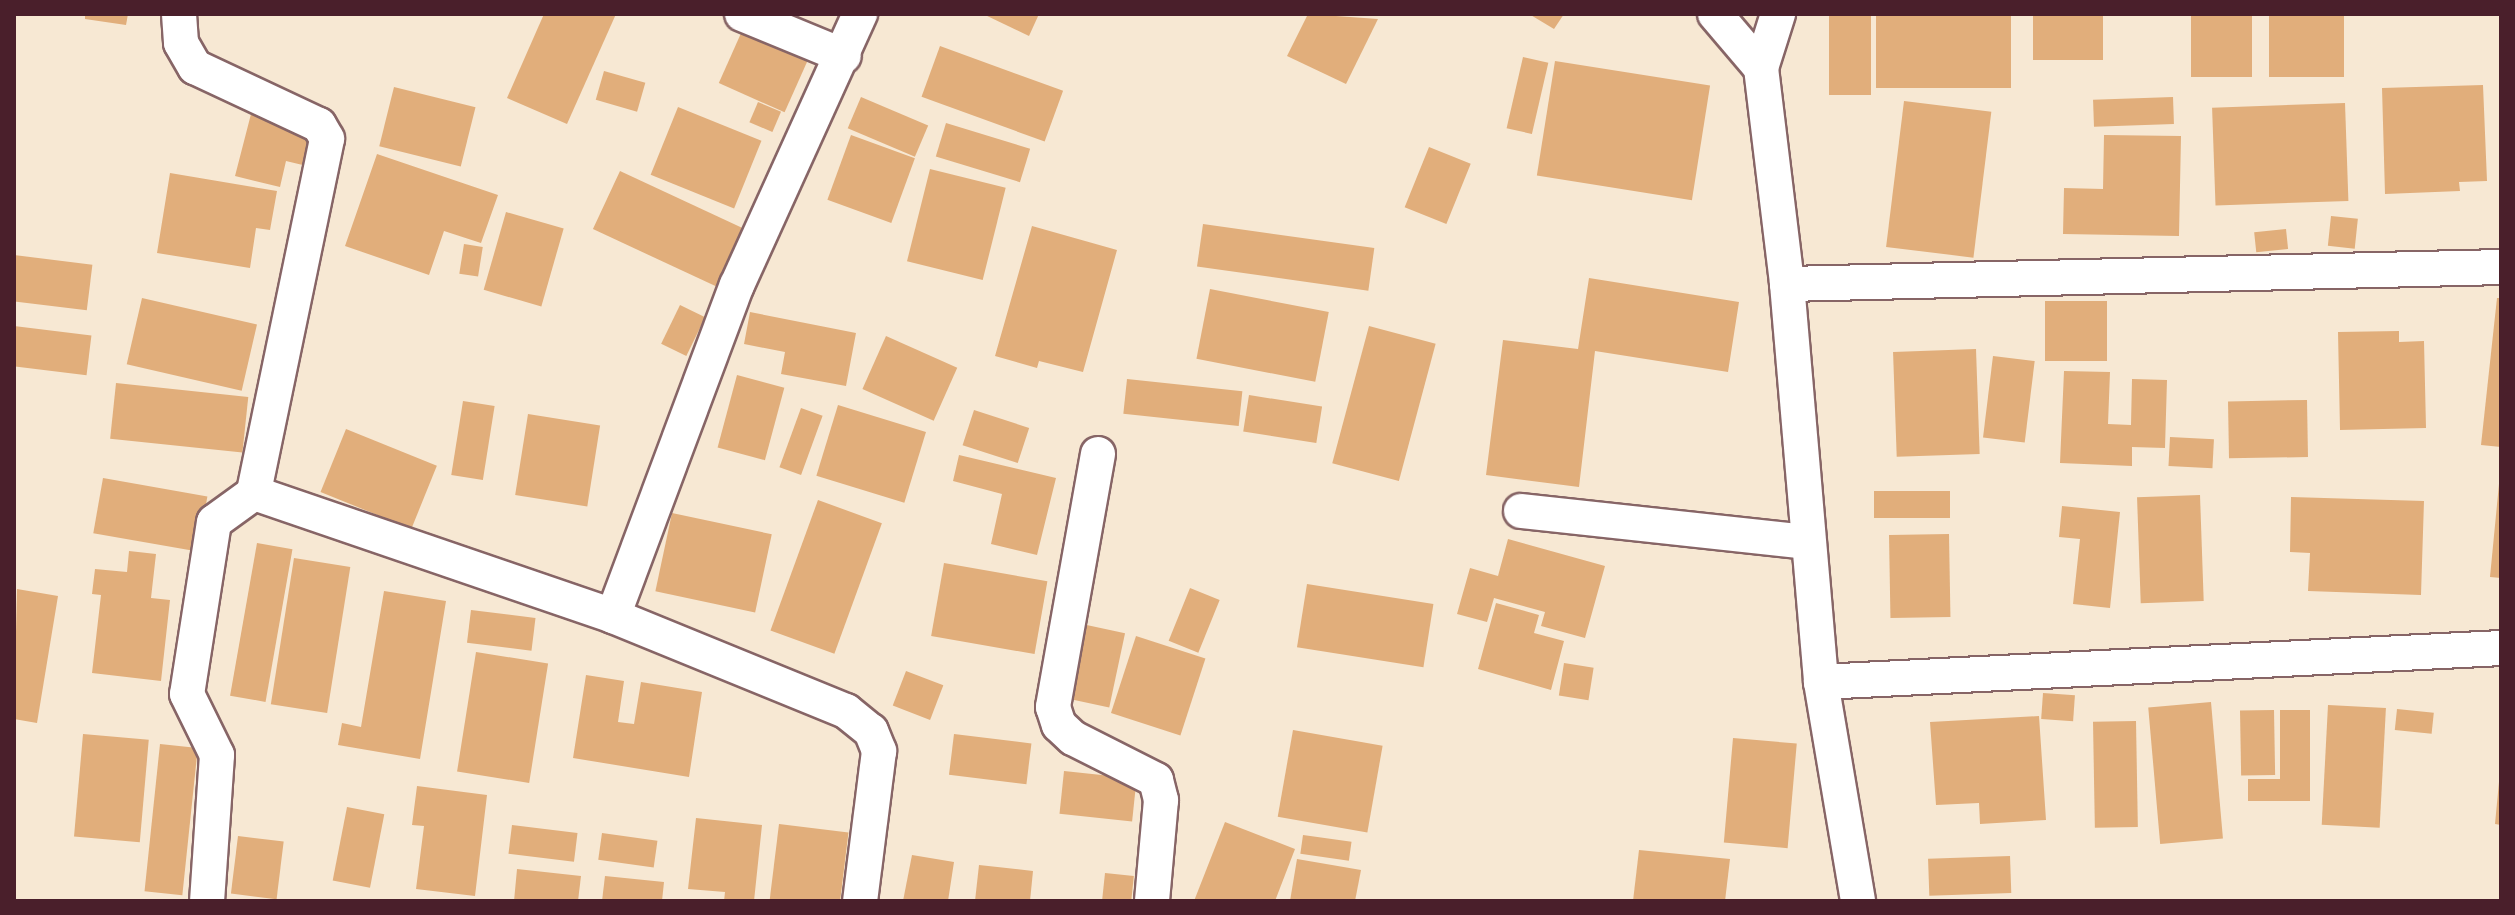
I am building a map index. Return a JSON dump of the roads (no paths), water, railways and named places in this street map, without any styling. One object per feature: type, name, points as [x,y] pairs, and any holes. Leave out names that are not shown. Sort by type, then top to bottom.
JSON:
[{"type":"street","points":[[179,14],[181,43],[195,67],[319,125],[327,139],[254,493],[214,522],[187,694],[217,755],[207,901]]},
{"type":"street","points":[[742,14],[844,56]]},
{"type":"street","points":[[613,616],[737,285],[844,56],[860,14]]},
{"type":"street","points":[[1715,14],[1761,68]]},
{"type":"street","points":[[1778,14],[1761,68],[1787,284],[1805,542],[1821,682],[1858,901]]},
{"type":"street","points":[[1787,284],[2501,267]]},
{"type":"street","points":[[1098,454],[1053,707],[1059,725],[1073,738],[1156,780],[1161,800],[1152,901]]},
{"type":"street","points":[[254,493],[613,616],[846,711],[871,731],[879,751],[860,901]]},
{"type":"street","points":[[1521,511],[1805,542]]},
{"type":"street","points":[[1821,682],[2501,648]]}]
